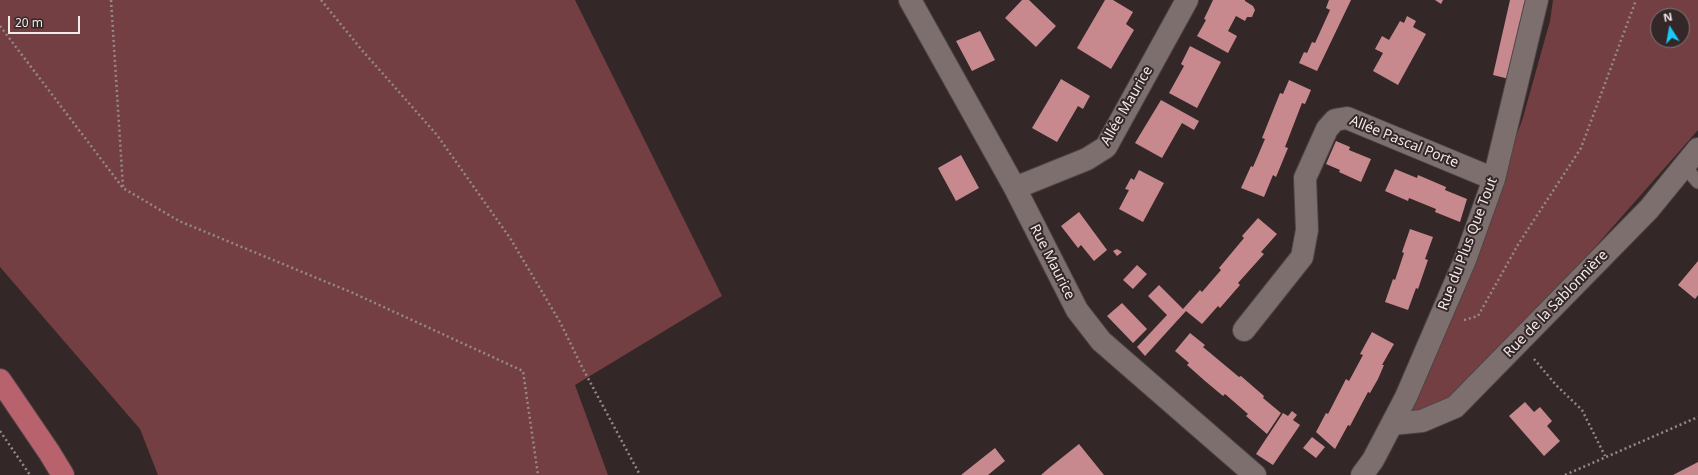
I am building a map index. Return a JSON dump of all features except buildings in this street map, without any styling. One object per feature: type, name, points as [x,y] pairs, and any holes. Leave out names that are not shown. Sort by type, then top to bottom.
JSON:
[{"type":"main road","points":[[0,380],[63,475]]},
{"type":"street","name":"Rue Maurice","points":[[910,0],[1014,188],[1077,310],[1101,341],[1255,475]]},
{"type":"street","name":"Allée Maurice","points":[[1014,188],[1087,158],[1106,147],[1187,0]]},
{"type":"street","name":"Rue du Plus Que Tout","points":[[1362,475],[1373,460],[1406,398],[1465,260],[1494,178],[1538,0]]},
{"type":"street","name":"Allée Pascal Porte","points":[[1244,330],[1302,258],[1308,230],[1305,178],[1327,129],[1335,120],[1347,118],[1494,178]]},
{"type":"street","name":"Rue de la Sablonnière","points":[[1392,424],[1422,421],[1455,407],[1649,209],[1698,149]]},
{"type":"lane","points":[[1684,166],[1698,182]]},
{"type":"path","points":[[111,0],[123,188]]},
{"type":"path","points":[[321,0],[361,49],[437,135],[510,238],[560,322],[582,367],[640,475]]},
{"type":"path","points":[[1443,312],[1462,321],[1478,316],[1519,243],[1581,148],[1636,0]]},
{"type":"path","points":[[0,26],[123,188],[179,220],[353,293],[523,371],[538,475]]},
{"type":"path","points":[[1520,342],[1556,385],[1582,410],[1605,456]]},
{"type":"path","points":[[1565,475],[1605,456],[1698,417]]},
{"type":"path","points":[[0,431],[30,475]]},
{"type":"shaded area","points":[[0,0],[575,0],[722,296],[575,385],[608,475],[158,475],[140,429],[0,267]]},
{"type":"shaded area","points":[[1553,0],[1698,0],[1698,130],[1529,322],[1451,401],[1405,418],[1522,121],[1550,21]]}]
